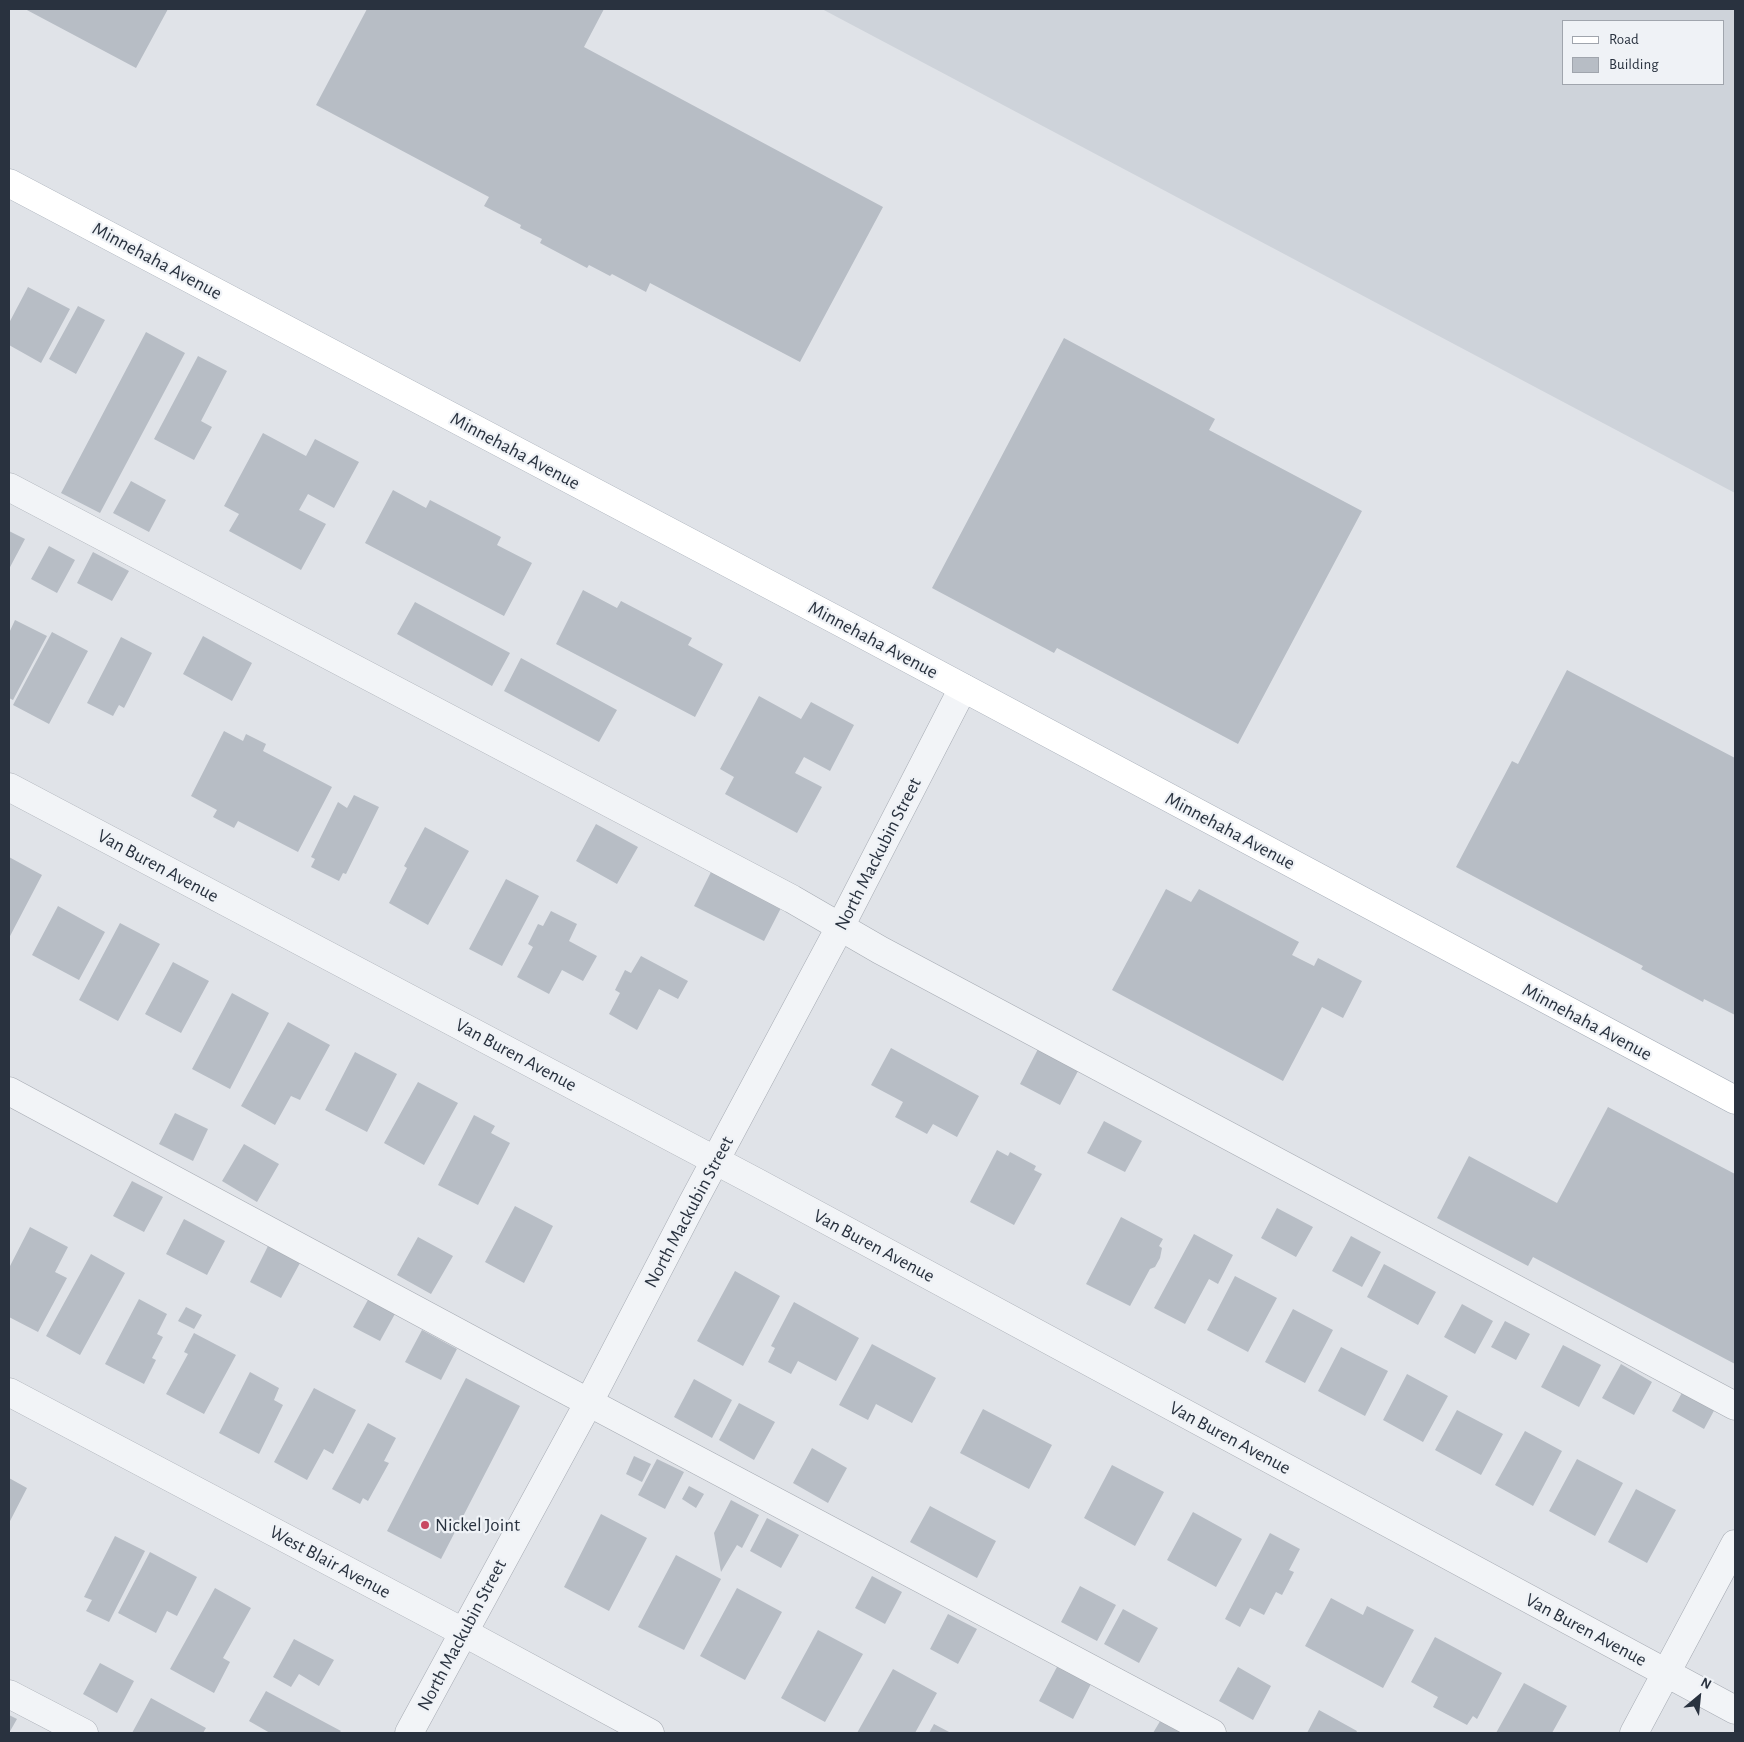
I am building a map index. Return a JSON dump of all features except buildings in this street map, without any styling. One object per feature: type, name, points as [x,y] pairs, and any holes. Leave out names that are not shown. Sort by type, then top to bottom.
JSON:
[{"type":"main road","name":"Minnehaha Avenue","points":[[9,184],[963,688],[1735,1100]]},
{"type":"street","points":[[9,487],[792,899],[897,960],[1735,1406]]},
{"type":"street","name":"North Mackubin Street","points":[[409,1733],[589,1402],[840,927],[963,688]]},
{"type":"street","name":"Van Buren Avenue","points":[[9,787],[716,1160],[1735,1710]]},
{"type":"street","points":[[9,1091],[1212,1733]]},
{"type":"street","name":"West Blair Avenue","points":[[9,1392],[650,1733]]},
{"type":"street","points":[[1634,1733],[1735,1544]]},
{"type":"street","points":[[9,1694],[84,1733]]},
{"type":"shaded area","points":[[822,9],[1735,9],[1735,493]]},
{"type":"place","name":"Nickel Joint","points":[[425,1525]]}]
